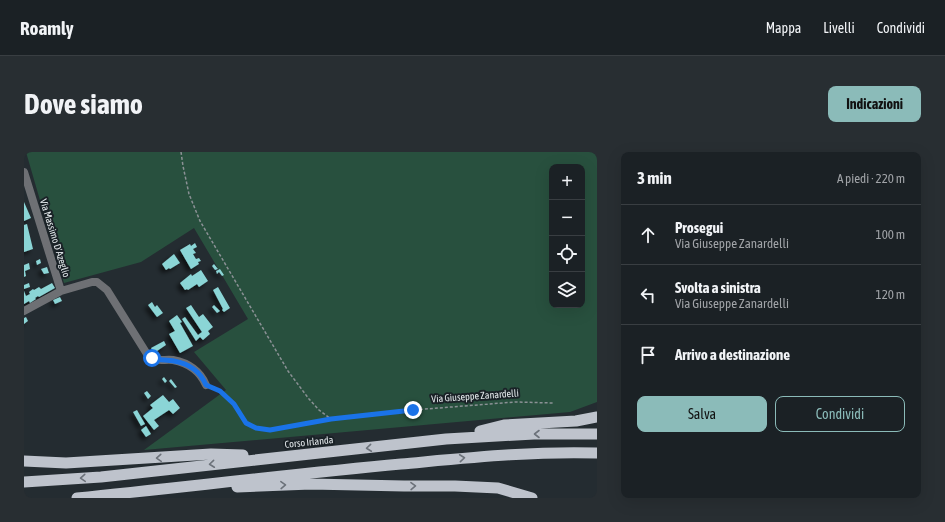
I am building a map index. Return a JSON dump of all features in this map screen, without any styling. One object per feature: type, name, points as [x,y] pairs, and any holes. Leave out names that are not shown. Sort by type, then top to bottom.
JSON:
[{"type":"highway","points":[[446,439],[504,426],[576,421],[597,417]]},
{"type":"highway","name":"Corso Irlanda","points":[[24,482],[101,477],[446,439],[534,434],[597,434]]},
{"type":"highway","points":[[77,498],[410,463],[517,454],[571,452],[597,453]]},
{"type":"highway","points":[[24,461],[66,463],[211,454],[282,457]]},
{"type":"highway","points":[[202,484],[232,487],[311,484],[462,486],[498,488],[532,498]]},
{"type":"street","name":"Via Massimo D'Azeglio","points":[[24,172],[62,291],[24,311]]},
{"type":"street","points":[[62,291],[92,282],[97,282],[107,290],[147,354],[157,360],[174,360],[191,366],[202,376],[206,385]]},
{"type":"path","points":[[181,152],[189,194],[200,221],[288,371],[319,410],[331,419]]},
{"type":"path","name":"Via Giuseppe Zanardelli","points":[[206,385],[220,391],[234,404],[246,423],[256,428],[270,430],[331,419],[485,404],[515,402],[554,403]]},
{"type":"green space","points":[[26,152],[597,152],[597,402],[570,412],[144,450],[226,390],[194,352],[248,319],[194,228],[141,262],[64,283]]},
{"type":"building","points":[[24,202],[31,218],[24,221]]},
{"type":"building","points":[[27,224],[33,249],[24,252],[24,225]]},
{"type":"building","points":[[195,243],[197,247],[193,249],[196,253],[193,254],[196,259],[199,258],[201,261],[191,269],[180,250],[190,244],[191,246]]},
{"type":"building","points":[[174,254],[180,263],[166,270],[162,264]]},
{"type":"building","points":[[40,259],[41,263],[37,265],[36,261]]},
{"type":"building","points":[[29,263],[30,269],[25,271],[26,276],[24,277],[24,265]]},
{"type":"building","points":[[214,264],[218,269],[215,270],[212,266]]},
{"type":"building","points":[[47,267],[49,273],[44,274],[41,269]]},
{"type":"building","points":[[220,269],[224,275],[222,276],[219,272],[217,274],[216,271]]},
{"type":"building","points":[[201,270],[208,281],[199,287],[197,284],[188,290],[185,290],[180,283],[191,274],[192,276]]},
{"type":"building","points":[[29,283],[30,287],[24,289],[24,285]]},
{"type":"building","points":[[52,283],[55,288],[39,297],[38,296],[30,303],[29,301],[24,304],[24,291],[26,296],[30,294],[29,292],[33,289],[34,290],[39,287],[41,289]]},
{"type":"building","points":[[218,287],[230,308],[224,312],[213,290]]},
{"type":"building","points":[[60,297],[62,301],[55,304],[53,300]]},
{"type":"building","points":[[152,302],[155,307],[157,305],[163,313],[157,317],[148,305]]},
{"type":"building","points":[[191,305],[199,317],[203,314],[213,327],[208,331],[210,334],[203,340],[200,337],[196,341],[182,319],[185,317],[198,335],[202,332],[186,308]]},
{"type":"building","points":[[214,305],[220,311],[217,313],[212,307]]},
{"type":"building","points":[[177,315],[182,322],[180,323],[193,346],[180,353],[169,334],[175,331],[169,321]]},
{"type":"building","points":[[26,317],[28,321],[24,324],[24,318]]},
{"type":"building","points":[[164,341],[166,345],[154,353],[151,348]]},
{"type":"building","points":[[164,377],[167,381],[165,383],[162,379]]},
{"type":"building","points":[[171,379],[177,387],[175,388],[169,381]]},
{"type":"building","points":[[147,391],[151,396],[148,399],[144,393]]},
{"type":"building","points":[[163,395],[169,402],[173,399],[180,408],[173,414],[169,410],[154,420],[159,426],[154,430],[143,416],[153,408],[150,405]]},
{"type":"building","points":[[137,410],[145,424],[141,426],[133,412]]},
{"type":"building","points":[[146,426],[151,434],[146,437],[141,430]]},
{"type":"route","points":[[152,358],[157,360],[174,360],[191,366],[202,376],[206,385],[220,391],[234,404],[246,423],[256,428],[270,430],[307,422],[413,410]]}]
